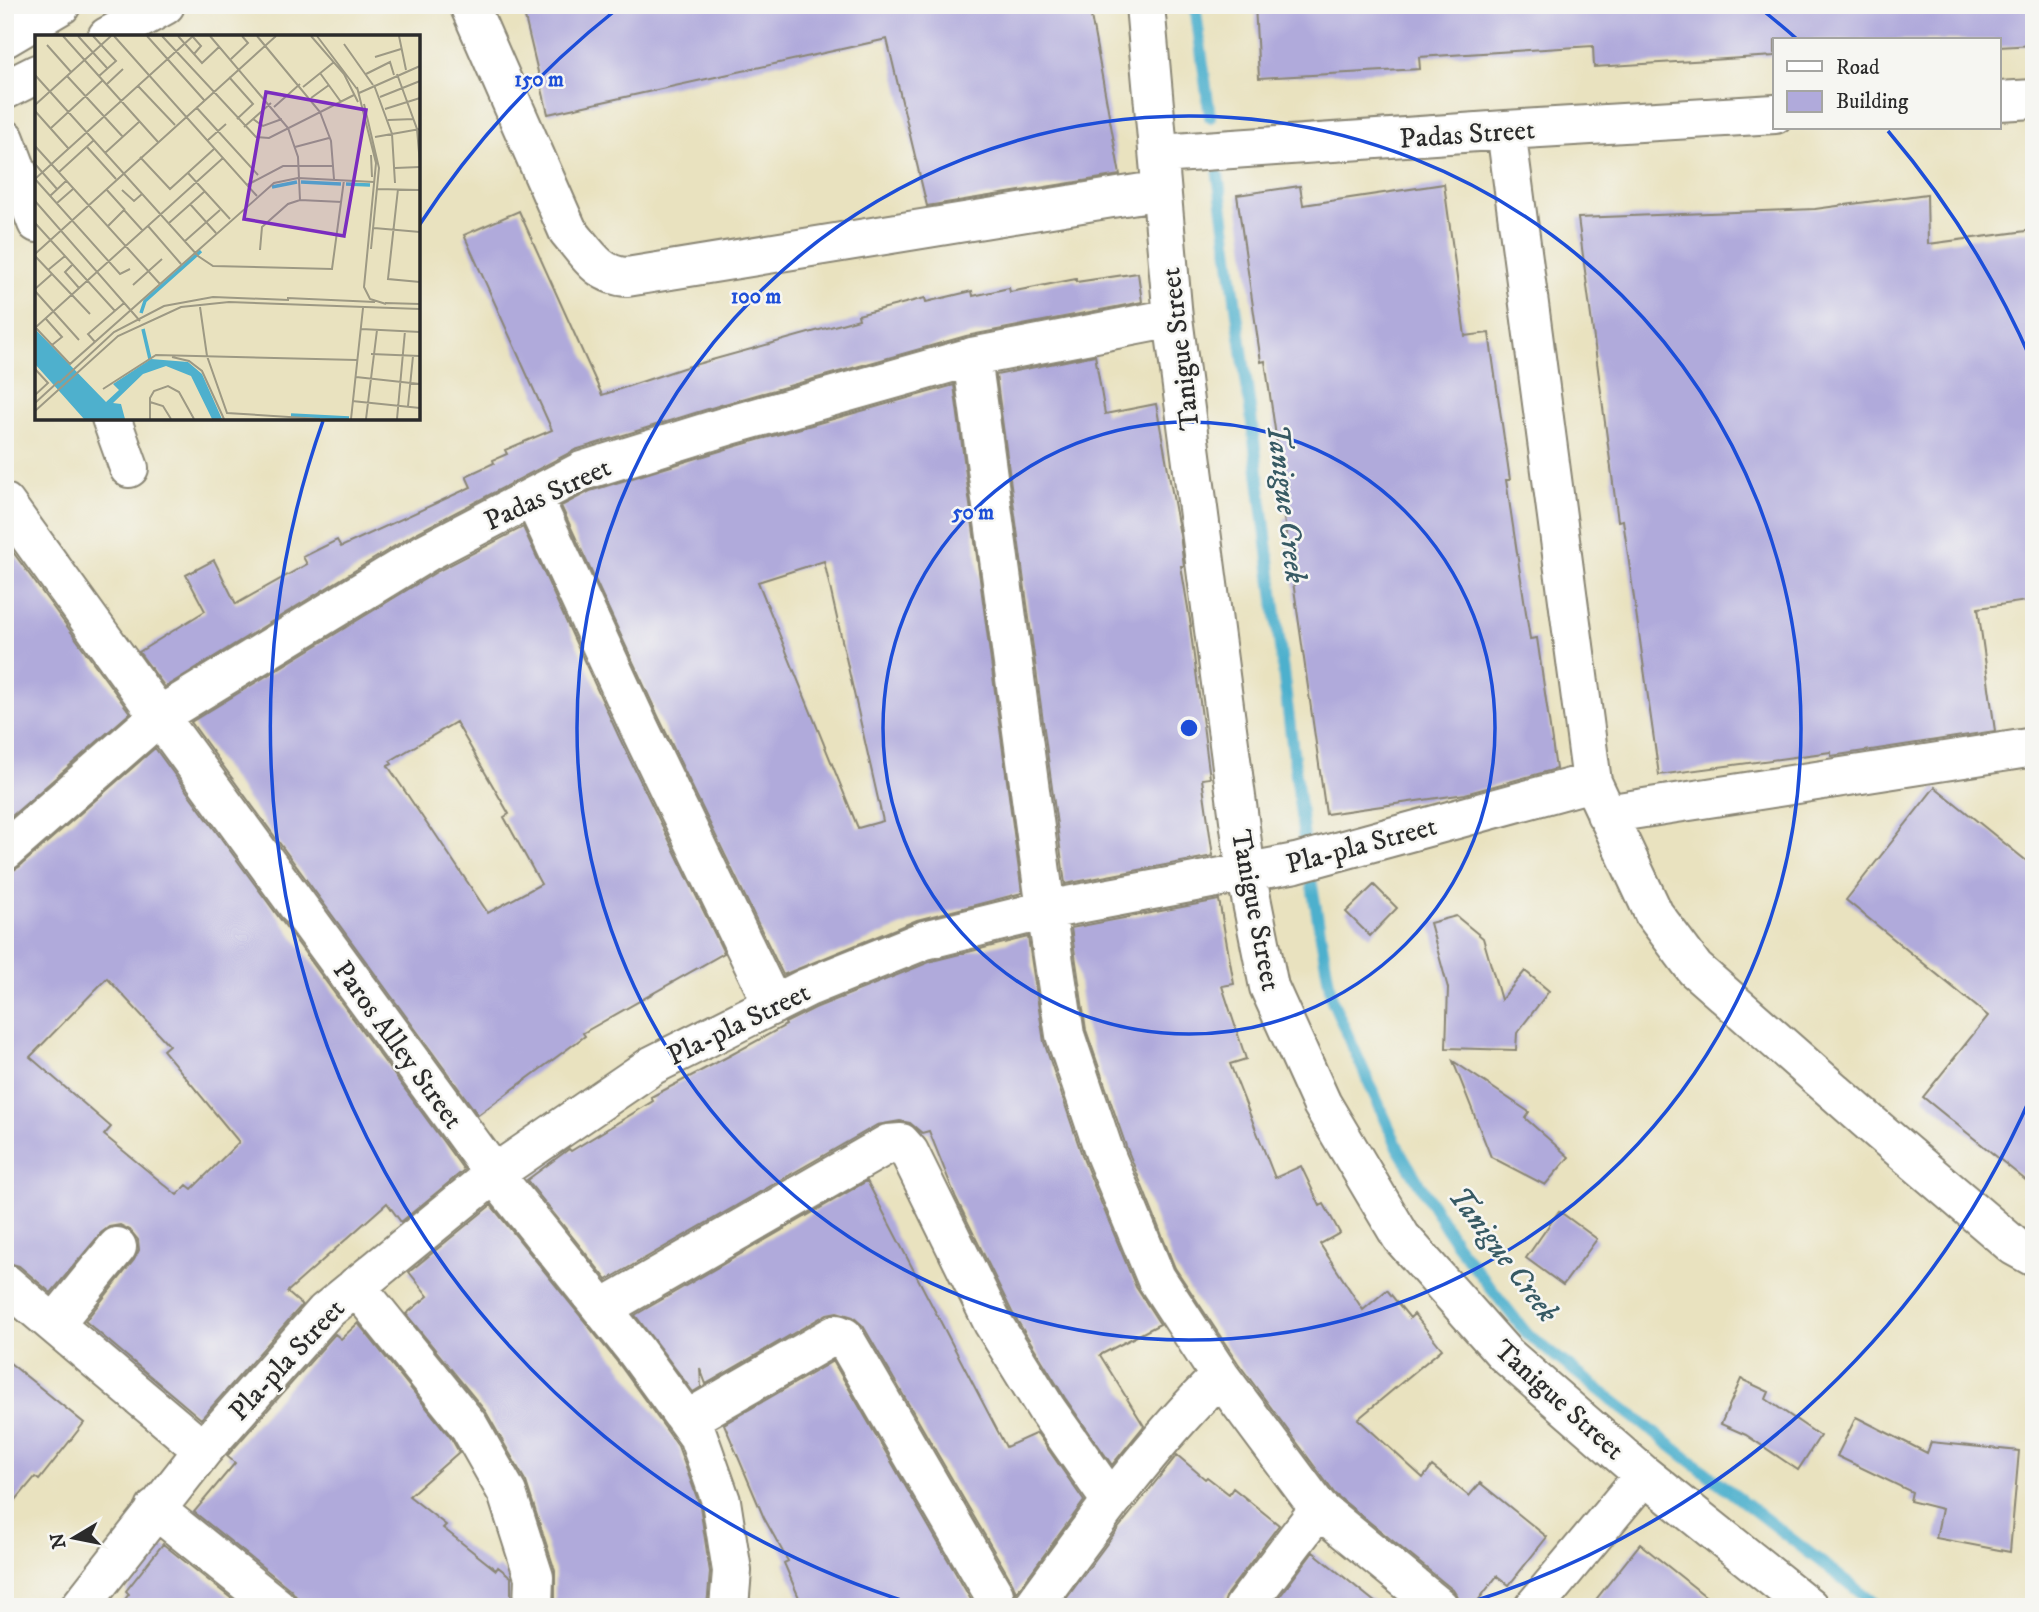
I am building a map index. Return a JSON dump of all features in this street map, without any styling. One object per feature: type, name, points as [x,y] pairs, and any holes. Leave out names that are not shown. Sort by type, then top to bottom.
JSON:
[{"type":"main road","points":[[5,38],[61,5]]},
{"type":"main road","points":[[111,35],[165,5]]},
{"type":"main road","name":"Padas Street","points":[[469,5],[568,231],[594,262],[613,276],[627,277],[1160,172],[1506,130],[1773,114]]},
{"type":"main road","name":"Tanigue Street","points":[[1145,5],[1173,318],[1246,873],[1269,987],[1322,1104],[1401,1237],[1505,1354],[1644,1475],[1809,1607]]},
{"type":"main road","points":[[5,90],[35,75]]},
{"type":"main road","points":[[2000,101],[2034,99]]},
{"type":"main road","points":[[1506,130],[1599,798],[1654,914],[1695,969],[2014,1246],[2034,1257]]},
{"type":"main road","points":[[5,139],[35,218]]},
{"type":"main road","name":"Padas Street","points":[[5,850],[159,716],[427,552],[582,471],[727,426],[972,356],[1173,318]]},
{"type":"main road","points":[[972,356],[1065,1035],[1105,1154],[1156,1278],[1220,1376],[1319,1509],[1438,1607]]},
{"type":"main road","points":[[111,420],[129,468]]},
{"type":"main road","points":[[533,497],[645,740],[773,1004]]},
{"type":"main road","name":"Paros Alley Street","points":[[5,503],[494,1174],[603,1308],[698,1436],[721,1501],[732,1571],[729,1607]]},
{"type":"main road","name":"Pla-pla Street","points":[[80,1607],[203,1450],[325,1312],[494,1174],[653,1065],[806,988],[925,940],[1046,910],[1296,863],[1599,798],[2034,747]]},
{"type":"main road","points":[[603,1308],[888,1144],[901,1143],[909,1152],[993,1323],[1047,1410],[1111,1501]]},
{"type":"main road","points":[[55,1323],[117,1247]]},
{"type":"main road","points":[[5,1283],[203,1450]]},
{"type":"main road","points":[[356,1286],[469,1426],[507,1493],[534,1577],[533,1607]]},
{"type":"main road","points":[[687,1420],[831,1337],[837,1334],[844,1337],[994,1595],[996,1607]]},
{"type":"main road","points":[[1033,1607],[1134,1470],[1188,1407],[1220,1376]]},
{"type":"main road","points":[[1534,1607],[1644,1475]]},
{"type":"main road","points":[[155,1509],[277,1607]]},
{"type":"main road","points":[[1244,1607],[1319,1509]]},
{"type":"building","points":[[522,5],[1089,5],[1120,175],[927,206],[887,39],[548,114]]},
{"type":"building","points":[[1255,5],[2034,5],[2034,45],[2000,47],[2000,38],[1773,38],[1773,56],[1594,67],[1593,46],[1419,57],[1420,69],[1259,78]]},
{"type":"building","points":[[1444,184],[1465,336],[1489,333],[1510,480],[1506,480],[1530,639],[1537,638],[1556,769],[1465,794],[1326,814],[1284,518],[1288,518],[1265,361],[1261,362],[1237,195],[1300,186],[1303,205]]},
{"type":"building","points":[[1927,194],[1928,244],[2034,230],[2034,600],[1978,608],[1995,731],[1831,756],[1831,752],[1659,775],[1623,520],[1618,521],[1578,218],[1815,209]]},
{"type":"building","points":[[519,211],[602,395],[683,368],[859,319],[858,315],[925,298],[926,302],[972,291],[973,296],[1009,288],[1010,292],[1076,279],[1076,282],[1138,273],[1142,302],[966,336],[721,405],[575,450],[416,533],[165,687],[139,652],[205,611],[186,575],[214,560],[236,604],[307,564],[303,557],[337,540],[341,547],[471,487],[466,476],[494,463],[493,460],[507,454],[505,450],[552,430],[464,235]]},
{"type":"building","points":[[1095,355],[1105,414],[1156,404],[1184,566],[1181,566],[1210,778],[1202,779],[1213,856],[1065,884],[996,375]]},
{"type":"building","points":[[954,385],[1022,893],[917,920],[783,975],[659,718],[561,506],[590,491],[733,447]],"holes":[[[824,561],[883,821],[858,828],[758,582]]]},
{"type":"building","points":[[523,527],[619,737],[724,953],[583,1033],[585,1036],[478,1115],[191,722],[438,571]],"holes":[[[456,722],[509,814],[504,817],[541,884],[488,913],[388,766],[392,764],[390,761]]]},
{"type":"building","points":[[5,541],[130,713],[5,822]]},
{"type":"building","points":[[155,748],[464,1170],[401,1222],[387,1203],[287,1292],[302,1305],[201,1419],[85,1321],[139,1250],[138,1240],[130,1230],[120,1225],[109,1227],[101,1233],[51,1293],[19,1266],[5,1262],[5,872],[19,867]],"holes":[[[107,978],[169,1045],[163,1050],[239,1142],[192,1189],[187,1185],[177,1195],[104,1135],[111,1127],[30,1057]]]},
{"type":"building","points":[[1935,787],[2034,867],[2034,1187],[1923,1097],[1988,1016],[1846,900]]},
{"type":"building","points":[[1374,885],[1397,908],[1370,936],[1346,912]]},
{"type":"building","points":[[1219,900],[1234,984],[1222,986],[1246,1059],[1230,1064],[1275,1178],[1301,1166],[1320,1206],[1324,1204],[1340,1233],[1320,1244],[1363,1310],[1387,1290],[1410,1318],[1414,1314],[1442,1349],[1358,1419],[1423,1478],[1432,1466],[1469,1496],[1480,1483],[1547,1537],[1509,1585],[1497,1576],[1473,1607],[1460,1607],[1459,1599],[1453,1590],[1335,1494],[1238,1363],[1175,1268],[1126,1146],[1086,1030],[1071,928]]},
{"type":"building","points":[[1456,916],[1483,938],[1501,1000],[1525,971],[1549,991],[1517,1033],[1516,1050],[1446,1048],[1448,988],[1430,923]]},
{"type":"building","points":[[1028,937],[1044,1042],[1084,1161],[1136,1287],[1160,1324],[1100,1355],[1144,1426],[1112,1465],[1065,1398],[1012,1312],[956,1198],[929,1131],[922,1133],[910,1123],[900,1121],[877,1125],[607,1280],[527,1180],[569,1149],[571,1151],[653,1101],[651,1097],[815,1008],[932,961]]},
{"type":"building","points":[[1453,1061],[1529,1112],[1525,1118],[1569,1157],[1545,1185],[1491,1157]]},
{"type":"building","points":[[867,1181],[1006,1447],[1037,1433],[1084,1501],[1016,1593],[863,1326],[853,1317],[837,1312],[827,1314],[706,1384],[700,1368],[701,1387],[693,1392],[635,1315]]},
{"type":"building","points":[[491,1205],[619,1364],[678,1446],[700,1506],[710,1572],[707,1607],[555,1607],[555,1571],[526,1482],[486,1412],[406,1314],[428,1296],[409,1272]]},
{"type":"building","points":[[1559,1211],[1597,1239],[1563,1285],[1526,1258]]},
{"type":"building","points":[[358,1323],[451,1438],[459,1452],[409,1496],[446,1525],[443,1528],[496,1570],[498,1567],[511,1577],[511,1607],[298,1607],[297,1598],[291,1590],[194,1512],[235,1463],[227,1456],[335,1334],[341,1339]]},
{"type":"building","points":[[5,1359],[84,1423],[39,1480],[35,1477],[5,1513]]},
{"type":"building","points":[[833,1361],[974,1607],[803,1607],[784,1563],[788,1561],[764,1518],[724,1424]]},
{"type":"building","points":[[1741,1379],[1769,1392],[1766,1399],[1820,1436],[1798,1470],[1746,1435],[1721,1424]]},
{"type":"building","points":[[1856,1417],[1927,1453],[1931,1442],[2019,1451],[2010,1552],[1936,1538],[1942,1509],[1910,1501],[1912,1492],[1837,1456]]},
{"type":"building","points":[[1177,1455],[1205,1479],[1207,1477],[1229,1494],[1233,1488],[1279,1525],[1227,1594],[1223,1607],[1060,1607],[1117,1530]]},
{"type":"building","points":[[163,1544],[242,1607],[119,1607],[129,1594],[126,1591]]},
{"type":"building","points":[[1640,1544],[1719,1607],[1590,1607]]},
{"type":"building","points":[[1313,1552],[1381,1607],[1272,1607]]},
{"type":"waterway","name":"Tanigue Creek","points":[[1195,5],[1210,117]]},
{"type":"waterway","name":"Tanigue Creek","points":[[1218,175],[1304,839]]},
{"type":"waterway","name":"Tanigue Creek","points":[[1310,874],[1332,1000],[1400,1152],[1456,1244],[1527,1334],[1879,1607]]}]
